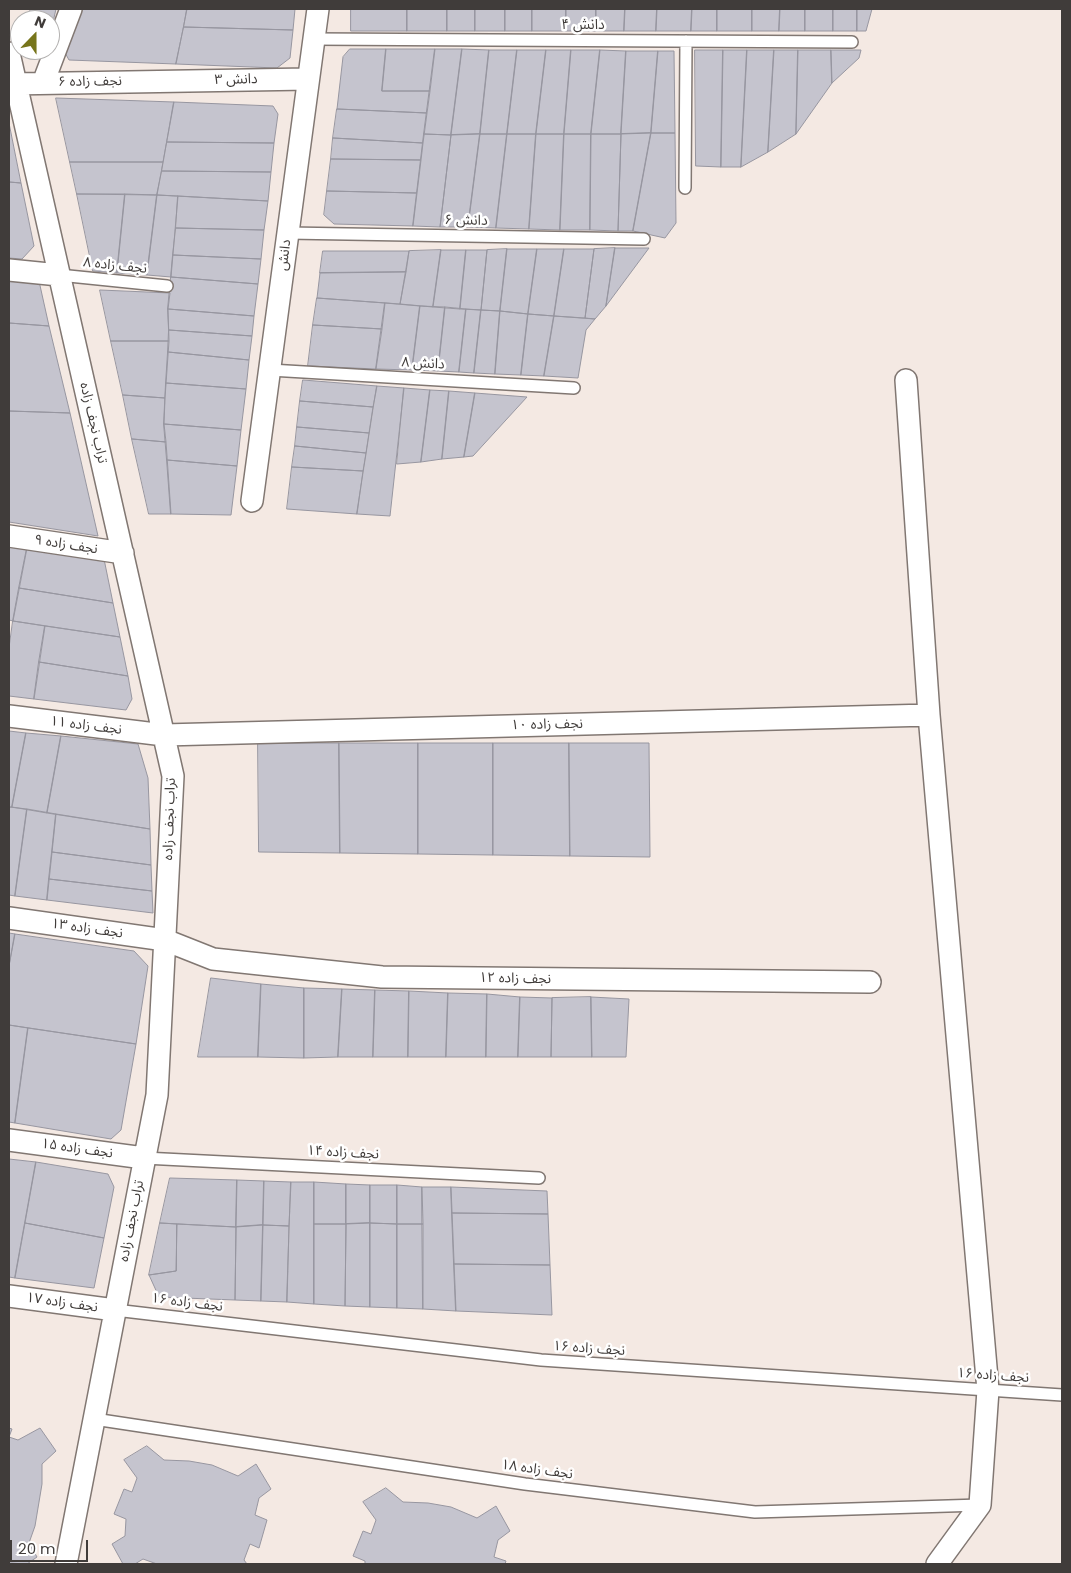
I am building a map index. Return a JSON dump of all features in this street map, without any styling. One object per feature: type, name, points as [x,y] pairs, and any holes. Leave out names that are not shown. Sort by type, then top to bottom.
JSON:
[{"type":"street","points":[[43,83],[72,9]]},
{"type":"street","name":"دانش","points":[[252,501],[318,9]]},
{"type":"street","name":"تراب نجف زاده","points":[[9,52],[12,84],[60,275],[173,776],[157,1095],[66,1564]]},
{"type":"street","name":"دانش ۳","points":[[164,81],[308,79]]},
{"type":"street","name":"نجف زاده ۶","points":[[12,84],[164,81]]},
{"type":"street","points":[[9,270],[60,275]]},
{"type":"street","points":[[906,380],[929,715],[988,1390],[980,1505],[937,1564]]},
{"type":"street","name":"نجف زاده ۹","points":[[9,536],[123,553]]},
{"type":"street","name":"نجف زاده ۱۰","points":[[164,735],[929,715]]},
{"type":"street","name":"نجف زاده ۱۱","points":[[9,716],[164,735]]},
{"type":"street","name":"نجف زاده ۱۳","points":[[9,918],[165,940]]},
{"type":"street","name":"نجف زاده ۱۲","points":[[165,940],[213,959],[382,977],[870,982]]},
{"type":"street","name":"نجف زاده ۱۵","points":[[9,1140],[144,1158]]},
{"type":"street","name":"نجف زاده ۱۷","points":[[9,1296],[115,1310]]},
{"type":"lane","name":"دانش ۴","points":[[314,39],[852,42]]},
{"type":"lane","points":[[686,41],[686,188]]},
{"type":"lane","name":"دانش ۶","points":[[288,232],[644,239]]},
{"type":"lane","name":"نجف زاده ۸","points":[[60,275],[167,286]]},
{"type":"lane","name":"دانش ۸","points":[[270,370],[574,388]]},
{"type":"lane","name":"نجف زاده ۱۴","points":[[144,1158],[540,1178]]},
{"type":"lane","name":"نجف زاده ۱۶","points":[[115,1310],[541,1360],[1062,1395]]},
{"type":"lane","name":"نجف زاده ۱۸","points":[[94,1419],[525,1484],[755,1512],[980,1505]]},
{"type":"building","points":[[30,9],[56,9],[56,10]]},
{"type":"building","points":[[81,9],[187,9],[176,64],[69,60],[64,51]]},
{"type":"building","points":[[187,9],[295,9],[293,30],[184,27]]},
{"type":"building","points":[[351,9],[407,9],[407,31],[351,31]]},
{"type":"building","points":[[407,9],[447,9],[447,31],[407,31]]},
{"type":"building","points":[[447,9],[475,9],[475,31],[447,31]]},
{"type":"building","points":[[475,9],[505,9],[505,31],[475,31]]},
{"type":"building","points":[[505,9],[532,9],[532,31],[505,31]]},
{"type":"building","points":[[532,9],[566,9],[566,31],[532,31]]},
{"type":"building","points":[[566,9],[596,9],[596,31],[566,31]]},
{"type":"building","points":[[596,9],[625,9],[624,31],[596,31]]},
{"type":"building","points":[[625,9],[657,9],[656,31],[624,31]]},
{"type":"building","points":[[657,9],[692,9],[691,31],[656,31]]},
{"type":"building","points":[[692,9],[717,9],[717,31],[691,31]]},
{"type":"building","points":[[717,9],[752,9],[752,31],[717,31]]},
{"type":"building","points":[[752,9],[780,9],[779,31],[752,31]]},
{"type":"building","points":[[780,9],[805,9],[805,31],[779,31]]},
{"type":"building","points":[[805,9],[833,9],[833,31],[805,31]]},
{"type":"building","points":[[833,9],[857,9],[857,31],[833,31]]},
{"type":"building","points":[[857,9],[872,9],[866,31],[857,31]]},
{"type":"building","points":[[184,27],[293,30],[290,58],[277,68],[176,64]]},
{"type":"building","points":[[350,49],[386,49],[382,91],[430,91],[427,113],[337,109],[343,57]]},
{"type":"building","points":[[386,49],[435,49],[430,91],[382,91]]},
{"type":"building","points":[[435,49],[462,49],[451,135],[424,134]]},
{"type":"building","points":[[462,49],[489,50],[480,134],[451,135]]},
{"type":"building","points":[[489,50],[517,50],[507,134],[480,134]]},
{"type":"building","points":[[517,50],[546,50],[536,134],[507,134]]},
{"type":"building","points":[[546,50],[571,50],[564,134],[536,134]]},
{"type":"building","points":[[571,50],[600,50],[591,134],[564,134]]},
{"type":"building","points":[[600,50],[626,51],[621,134],[591,134]]},
{"type":"building","points":[[695,50],[723,50],[721,167],[696,166]]},
{"type":"building","points":[[723,50],[747,50],[741,167],[721,167]]},
{"type":"building","points":[[747,50],[774,50],[768,152],[741,167]]},
{"type":"building","points":[[774,50],[798,50],[796,134],[768,152]]},
{"type":"building","points":[[798,50],[831,50],[832,83],[796,134]]},
{"type":"building","points":[[831,50],[861,50],[859,58],[832,83]]},
{"type":"building","points":[[626,51],[658,51],[651,133],[621,134]]},
{"type":"building","points":[[658,51],[674,51],[675,133],[651,133]]},
{"type":"building","points":[[56,98],[174,102],[163,162],[70,162]]},
{"type":"building","points":[[174,102],[273,106],[278,114],[274,143],[167,142]]},
{"type":"building","points":[[337,109],[427,113],[423,143],[333,138]]},
{"type":"building","points":[[9,123],[21,183],[9,182]]},
{"type":"building","points":[[651,133],[675,133],[676,223],[665,238],[633,231]]},
{"type":"building","points":[[651,133],[633,231],[618,231],[621,134]]},
{"type":"building","points":[[424,134],[451,135],[440,227],[413,226]]},
{"type":"building","points":[[480,134],[507,134],[496,228],[468,227]]},
{"type":"building","points":[[480,134],[468,227],[440,227],[451,135]]},
{"type":"building","points":[[507,134],[536,134],[529,229],[496,228]]},
{"type":"building","points":[[536,134],[564,134],[560,230],[529,229]]},
{"type":"building","points":[[564,134],[591,134],[590,230],[560,230]]},
{"type":"building","points":[[591,134],[621,134],[618,231],[590,230]]},
{"type":"building","points":[[333,138],[423,143],[421,160],[331,159]]},
{"type":"building","points":[[167,142],[274,143],[271,172],[162,171]]},
{"type":"building","points":[[331,159],[421,160],[417,193],[327,191]]},
{"type":"building","points":[[70,162],[163,162],[157,195],[77,194]]},
{"type":"building","points":[[162,171],[271,172],[268,201],[157,195]]},
{"type":"building","points":[[9,182],[21,183],[34,246],[22,259],[9,258]]},
{"type":"building","points":[[327,191],[417,193],[413,226],[334,224],[324,215]]},
{"type":"building","points":[[77,194],[125,194],[117,273],[93,271]]},
{"type":"building","points":[[125,194],[157,195],[147,275],[117,273]]},
{"type":"building","points":[[157,195],[178,196],[171,277],[147,275]]},
{"type":"building","points":[[178,196],[268,201],[264,230],[176,228]]},
{"type":"building","points":[[176,228],[264,230],[261,259],[173,255]]},
{"type":"building","points":[[615,248],[606,306],[595,319],[585,318],[594,249]]},
{"type":"building","points":[[615,248],[649,248],[606,306]]},
{"type":"building","points":[[507,249],[500,311],[481,310],[487,250]]},
{"type":"building","points":[[507,249],[537,249],[528,314],[500,311]]},
{"type":"building","points":[[537,249],[564,249],[554,316],[528,314]]},
{"type":"building","points":[[564,249],[594,249],[585,318],[554,316]]},
{"type":"building","points":[[441,250],[433,307],[400,304],[409,251]]},
{"type":"building","points":[[441,250],[466,250],[460,309],[433,307]]},
{"type":"building","points":[[466,250],[487,250],[481,310],[460,309]]},
{"type":"building","points":[[323,251],[409,251],[406,272],[320,273]]},
{"type":"building","points":[[173,255],[261,259],[258,284],[171,277]]},
{"type":"building","points":[[406,272],[400,304],[317,298],[320,273]]},
{"type":"building","points":[[171,277],[258,284],[254,316],[168,309]]},
{"type":"building","points":[[9,279],[39,281],[49,326],[9,323]]},
{"type":"building","points":[[100,290],[170,293],[168,309],[169,341],[111,341]]},
{"type":"building","points":[[317,298],[385,303],[382,329],[313,325]]},
{"type":"building","points":[[385,303],[420,306],[412,370],[376,369]]},
{"type":"building","points":[[420,306],[445,307],[438,371],[412,370]]},
{"type":"building","points":[[445,307],[466,309],[459,372],[438,371]]},
{"type":"building","points":[[168,309],[254,316],[252,336],[169,330]]},
{"type":"building","points":[[466,309],[481,310],[474,373],[459,372]]},
{"type":"building","points":[[481,310],[500,311],[495,374],[474,373]]},
{"type":"building","points":[[500,311],[528,314],[521,375],[495,374]]},
{"type":"building","points":[[528,314],[554,316],[544,376],[521,375]]},
{"type":"building","points":[[554,316],[595,319],[586,330],[578,378],[544,376]]},
{"type":"building","points":[[9,323],[49,326],[70,413],[9,411]]},
{"type":"building","points":[[313,325],[382,329],[376,369],[308,366]]},
{"type":"building","points":[[169,330],[252,336],[249,360],[168,352]]},
{"type":"building","points":[[111,341],[169,341],[165,398],[123,395]]},
{"type":"building","points":[[168,352],[249,360],[246,389],[166,383]]},
{"type":"building","points":[[303,380],[377,386],[373,407],[300,401]]},
{"type":"building","points":[[166,383],[246,389],[241,430],[164,424]]},
{"type":"building","points":[[377,386],[404,388],[390,516],[357,514]]},
{"type":"building","points":[[404,388],[430,390],[421,462],[397,464]]},
{"type":"building","points":[[430,390],[449,391],[442,459],[421,462]]},
{"type":"building","points":[[449,391],[475,393],[464,457],[442,459]]},
{"type":"building","points":[[475,393],[527,397],[473,456],[464,457]]},
{"type":"building","points":[[123,395],[165,398],[164,424],[166,442],[132,439]]},
{"type":"building","points":[[300,401],[373,407],[369,433],[297,427]]},
{"type":"building","points":[[9,411],[70,413],[98,536],[9,522]]},
{"type":"building","points":[[164,424],[241,430],[237,466],[167,460]]},
{"type":"building","points":[[297,427],[369,433],[366,453],[295,446]]},
{"type":"building","points":[[132,439],[166,442],[171,514],[149,514]]},
{"type":"building","points":[[295,446],[366,453],[363,471],[292,467]]},
{"type":"building","points":[[167,460],[237,466],[231,515],[171,514]]},
{"type":"building","points":[[292,467],[363,471],[357,514],[287,509]]},
{"type":"building","points":[[9,545],[27,548],[13,621],[9,620]]},
{"type":"building","points":[[27,548],[104,559],[113,603],[19,588]]},
{"type":"building","points":[[19,588],[113,603],[120,637],[13,621]]},
{"type":"building","points":[[13,621],[45,626],[34,699],[9,696],[9,648]]},
{"type":"building","points":[[45,626],[120,637],[128,676],[39,662]]},
{"type":"building","points":[[39,662],[128,676],[132,699],[126,710],[34,699]]},
{"type":"building","points":[[9,731],[26,733],[12,807],[9,807]]},
{"type":"building","points":[[26,733],[61,736],[47,813],[12,807]]},
{"type":"building","points":[[61,736],[138,744],[148,778],[150,829],[47,813]]},
{"type":"building","points":[[258,743],[339,743],[340,853],[259,852]]},
{"type":"building","points":[[339,743],[418,743],[418,854],[340,853]]},
{"type":"building","points":[[418,743],[493,743],[493,855],[418,854]]},
{"type":"building","points":[[493,743],[569,743],[570,856],[493,855]]},
{"type":"building","points":[[569,743],[649,743],[650,857],[570,856]]},
{"type":"building","points":[[9,807],[27,809],[15,896],[9,895]]},
{"type":"building","points":[[27,809],[56,814],[47,900],[15,896]]},
{"type":"building","points":[[56,814],[150,829],[151,865],[52,852]]},
{"type":"building","points":[[52,852],[151,865],[152,891],[49,879]]},
{"type":"building","points":[[49,879],[152,891],[153,913],[47,900]]},
{"type":"building","points":[[9,933],[15,934],[9,966]]},
{"type":"building","points":[[15,934],[134,951],[148,966],[136,1044],[9,1025],[9,966]]},
{"type":"building","points":[[211,978],[261,984],[258,1057],[198,1057]]},
{"type":"building","points":[[261,984],[304,988],[304,1058],[258,1057]]},
{"type":"building","points":[[304,988],[342,989],[338,1057],[304,1058]]},
{"type":"building","points":[[342,989],[375,990],[373,1057],[338,1057]]},
{"type":"building","points":[[375,990],[409,991],[408,1057],[373,1057]]},
{"type":"building","points":[[409,991],[448,993],[446,1057],[408,1057]]},
{"type":"building","points":[[448,993],[487,994],[486,1057],[446,1057]]},
{"type":"building","points":[[487,994],[520,997],[518,1057],[486,1057]]},
{"type":"building","points":[[520,997],[552,998],[551,1057],[518,1057]]},
{"type":"building","points":[[591,997],[592,1057],[551,1057],[552,998]]},
{"type":"building","points":[[591,997],[629,999],[626,1057],[592,1057]]},
{"type":"building","points":[[9,1025],[28,1028],[15,1123],[9,1122]]},
{"type":"building","points":[[28,1028],[136,1044],[121,1130],[111,1139],[15,1123]]},
{"type":"building","points":[[9,1159],[36,1162],[15,1278],[9,1277]]},
{"type":"building","points":[[36,1162],[108,1174],[114,1187],[104,1238],[25,1223]]},
{"type":"building","points":[[170,1178],[237,1180],[236,1227],[160,1223]]},
{"type":"building","points":[[237,1180],[264,1181],[263,1225],[236,1227]]},
{"type":"building","points":[[264,1181],[291,1182],[289,1226],[263,1225]]},
{"type":"building","points":[[291,1182],[314,1182],[314,1304],[287,1302]]},
{"type":"building","points":[[314,1182],[346,1184],[346,1224],[314,1224]]},
{"type":"building","points":[[346,1184],[370,1185],[370,1223],[346,1224]]},
{"type":"building","points":[[370,1185],[397,1185],[397,1224],[370,1223]]},
{"type":"building","points":[[397,1185],[422,1187],[423,1224],[397,1224]]},
{"type":"building","points":[[422,1187],[451,1187],[456,1311],[423,1309]]},
{"type":"building","points":[[451,1187],[547,1191],[548,1214],[452,1213]]},
{"type":"building","points":[[452,1213],[548,1214],[550,1265],[454,1264]]},
{"type":"building","points":[[25,1223],[104,1238],[94,1288],[15,1278]]},
{"type":"building","points":[[160,1223],[177,1224],[176,1271],[149,1275]]},
{"type":"building","points":[[370,1223],[370,1307],[345,1306],[346,1224]]},
{"type":"building","points":[[370,1223],[397,1224],[397,1308],[370,1307]]},
{"type":"building","points":[[177,1224],[236,1227],[235,1300],[159,1297],[149,1275],[176,1271]]},
{"type":"building","points":[[314,1224],[346,1224],[345,1306],[314,1304]]},
{"type":"building","points":[[397,1224],[423,1224],[423,1309],[397,1308]]},
{"type":"building","points":[[263,1225],[261,1301],[235,1300],[236,1227]]},
{"type":"building","points":[[263,1225],[289,1226],[287,1302],[261,1301]]},
{"type":"building","points":[[454,1264],[550,1265],[552,1315],[456,1311]]},
{"type":"building","points":[[40,1428],[56,1451],[42,1464],[42,1484],[35,1526],[29,1543],[37,1557],[27,1564],[9,1563],[9,1437],[18,1440]]},
{"type":"building","points":[[147,1446],[164,1460],[189,1461],[212,1465],[238,1476],[256,1464],[271,1489],[259,1498],[255,1515],[267,1520],[259,1548],[250,1544],[244,1560],[247,1564],[157,1564],[143,1559],[135,1564],[123,1564],[112,1544],[125,1536],[126,1519],[114,1514],[124,1489],[132,1492],[137,1478],[124,1460]]},
{"type":"building","points":[[386,1488],[403,1502],[428,1503],[451,1507],[477,1518],[496,1506],[510,1531],[498,1540],[494,1557],[506,1561],[505,1564],[365,1564],[365,1561],[353,1556],[363,1531],[371,1534],[376,1520],[363,1502]]}]
